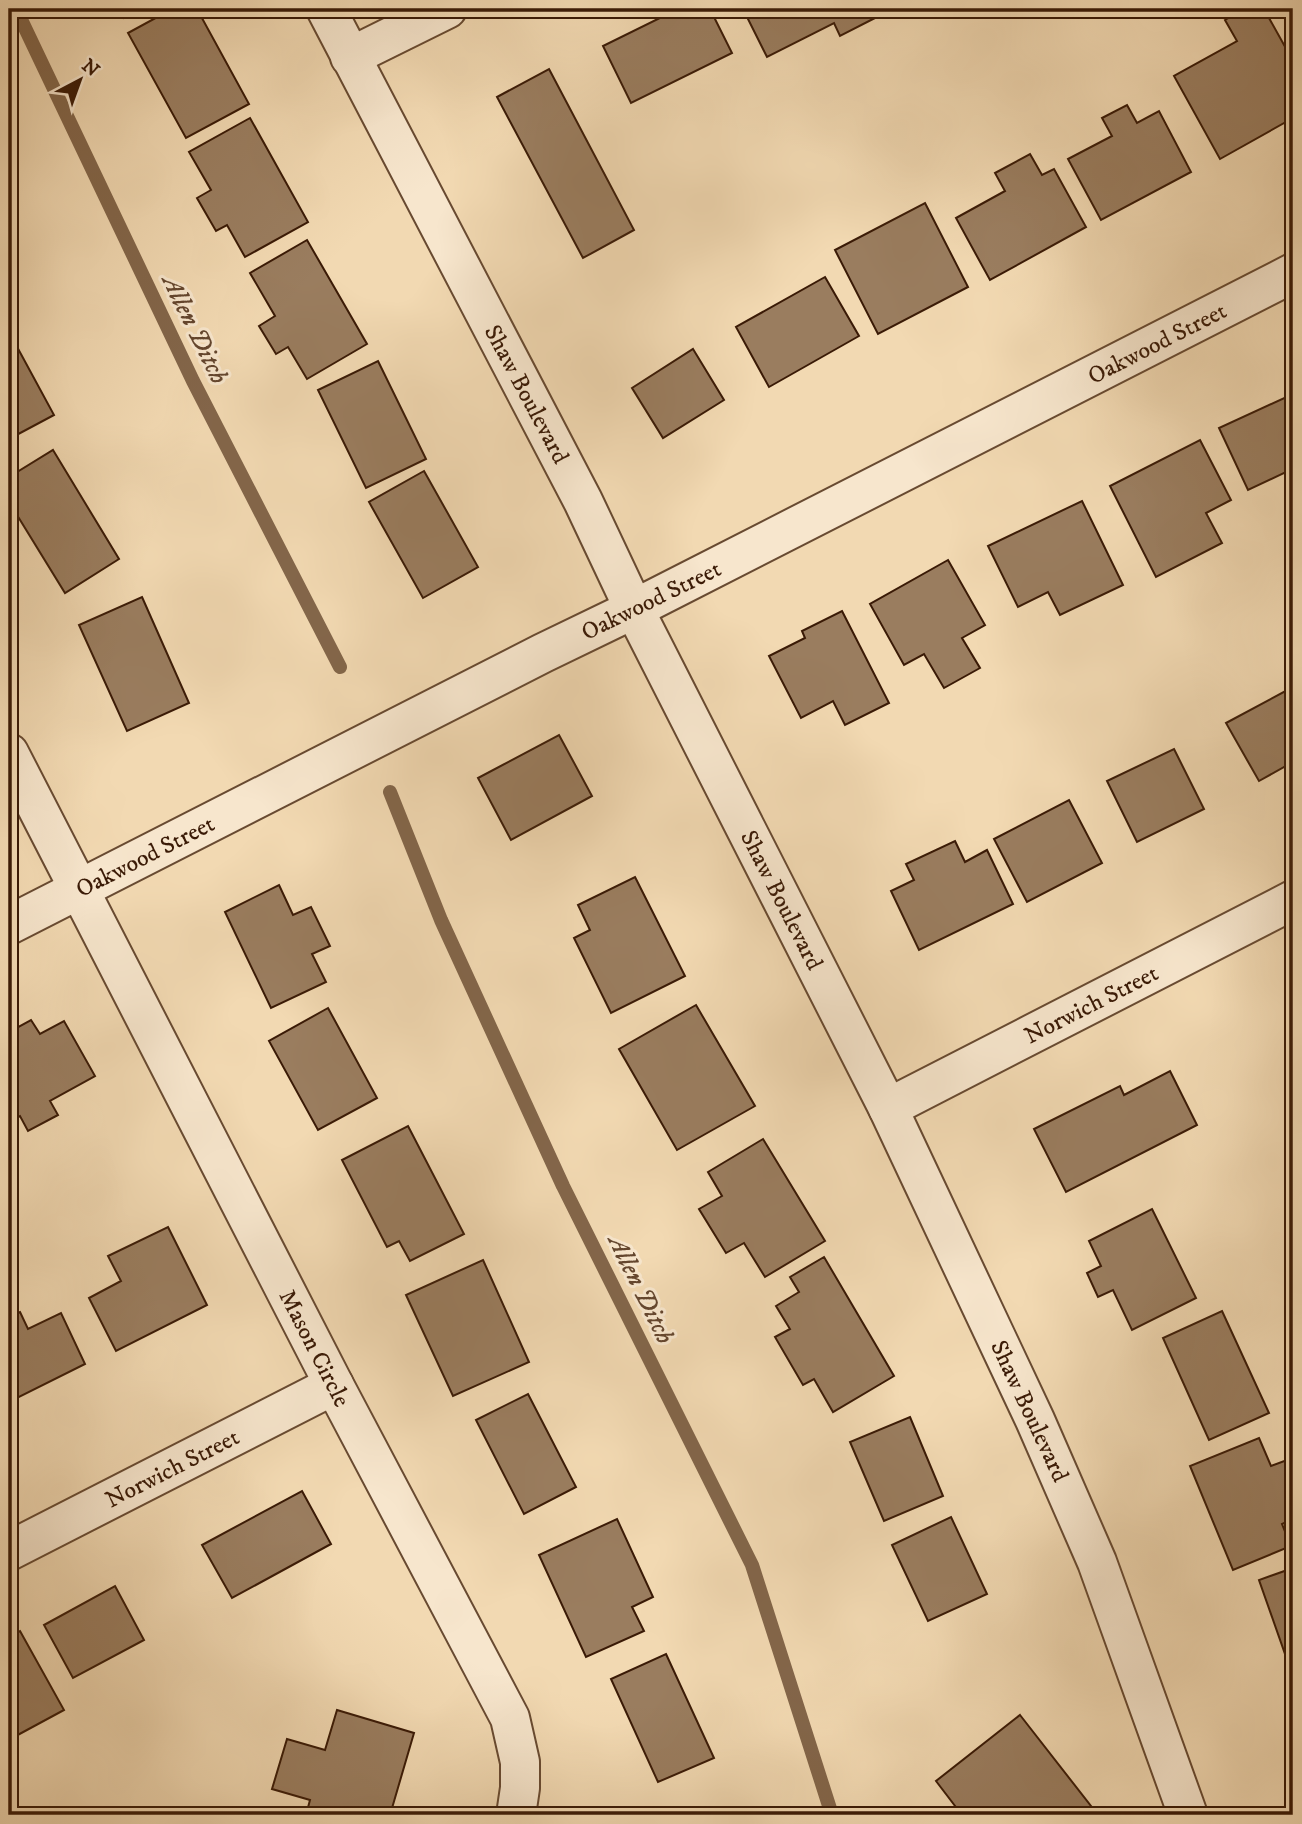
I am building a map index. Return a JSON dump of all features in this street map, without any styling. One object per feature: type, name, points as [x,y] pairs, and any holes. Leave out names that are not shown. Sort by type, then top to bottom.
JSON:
[{"type":"street","name":"Shaw Boulevard","points":[[326,9],[583,501],[634,609],[888,1108],[1035,1420],[1097,1562],[1188,1815]]},
{"type":"street","points":[[350,57],[447,9]]},
{"type":"street","name":"Oakwood Street","points":[[9,925],[1293,273]]},
{"type":"street","name":"Mason Circle","points":[[9,753],[334,1385],[510,1718],[520,1762],[516,1815]]},
{"type":"street","name":"Norwich Street","points":[[888,1108],[1293,900]]},
{"type":"street","name":"Norwich Street","points":[[9,1551],[334,1385]]},
{"type":"building","points":[[119,9],[140,9],[124,18]]},
{"type":"building","points":[[172,9],[197,9],[249,104],[186,138],[128,33]]},
{"type":"building","points":[[678,9],[710,9],[732,53],[631,103],[603,46]]},
{"type":"building","points":[[743,9],[870,9],[875,18],[840,36],[834,23],[767,57]]},
{"type":"building","points":[[1244,9],[1264,9],[1293,61],[1293,118],[1220,159],[1174,76],[1237,41],[1225,20]]},
{"type":"building","points":[[549,69],[634,230],[583,258],[497,97]]},
{"type":"building","points":[[1127,105],[1137,123],[1159,111],[1191,172],[1101,220],[1068,159],[1112,136],[1102,118]]},
{"type":"building","points":[[250,118],[308,222],[245,257],[227,225],[216,231],[197,198],[211,190],[189,152]]},
{"type":"building","points":[[1030,154],[1042,175],[1054,169],[1086,227],[990,280],[956,218],[1005,191],[995,173]]},
{"type":"building","points":[[925,203],[968,287],[878,334],[835,250]]},
{"type":"building","points":[[307,240],[367,344],[307,379],[288,347],[276,354],[259,326],[275,316],[250,273]]},
{"type":"building","points":[[825,277],[859,336],[769,387],[736,327]]},
{"type":"building","points":[[9,332],[54,415],[9,439]]},
{"type":"building","points":[[693,349],[724,400],[663,438],[632,388]]},
{"type":"building","points":[[378,361],[426,459],[366,488],[318,390]]},
{"type":"building","points":[[1293,394],[1293,483],[1288,471],[1248,490],[1219,428]]},
{"type":"building","points":[[1200,440],[1231,500],[1206,513],[1222,543],[1156,577],[1110,486]]},
{"type":"building","points":[[53,450],[119,559],[65,593],[9,502],[9,477]]},
{"type":"building","points":[[424,471],[478,567],[423,598],[369,502]]},
{"type":"building","points":[[1082,501],[1123,585],[1060,615],[1048,592],[1018,607],[988,546]]},
{"type":"building","points":[[948,560],[985,625],[962,638],[980,668],[944,688],[924,654],[904,665],[870,604]]},
{"type":"building","points":[[142,597],[189,703],[127,731],[79,625]]},
{"type":"building","points":[[842,611],[889,703],[845,725],[833,701],[801,718],[769,656],[805,638],[802,631]]},
{"type":"building","points":[[1293,687],[1293,762],[1259,781],[1226,723]]},
{"type":"building","points":[[559,735],[592,796],[511,840],[478,778]]},
{"type":"building","points":[[1174,749],[1204,809],[1137,842],[1107,781]]},
{"type":"building","points":[[1069,800],[1102,863],[1027,902],[994,839]]},
{"type":"building","points":[[955,841],[965,862],[987,850],[1013,904],[919,950],[891,891],[914,880],[906,864]]},
{"type":"building","points":[[635,877],[685,976],[611,1013],[574,938],[590,930],[578,905]]},
{"type":"building","points":[[279,885],[293,915],[311,907],[330,946],[312,954],[326,982],[271,1008],[225,912]]},
{"type":"building","points":[[696,1005],[755,1106],[677,1150],[619,1049]]},
{"type":"building","points":[[328,1008],[377,1098],[318,1130],[269,1041]]},
{"type":"building","points":[[31,1020],[40,1034],[64,1021],[95,1076],[50,1101],[58,1115],[28,1131],[20,1116],[9,1122],[9,1032]]},
{"type":"building","points":[[1170,1071],[1197,1125],[1066,1192],[1034,1129],[1120,1086],[1124,1095]]},
{"type":"building","points":[[408,1126],[464,1234],[410,1261],[399,1241],[387,1247],[342,1160]]},
{"type":"building","points":[[763,1139],[825,1241],[765,1277],[744,1243],[726,1253],[699,1209],[722,1196],[708,1172]]},
{"type":"building","points":[[1152,1209],[1196,1298],[1132,1330],[1113,1290],[1098,1297],[1087,1273],[1101,1266],[1089,1241]]},
{"type":"building","points":[[168,1227],[207,1305],[116,1351],[89,1298],[121,1281],[108,1256]]},
{"type":"building","points":[[824,1257],[894,1376],[833,1412],[814,1379],[803,1385],[775,1337],[790,1329],[776,1306],[799,1292],[790,1277]]},
{"type":"building","points":[[483,1260],[529,1362],[453,1396],[406,1295]]},
{"type":"building","points":[[1222,1311],[1269,1413],[1209,1440],[1163,1338]]},
{"type":"building","points":[[20,1312],[28,1329],[61,1313],[85,1364],[9,1402],[9,1317]]},
{"type":"building","points":[[528,1394],[576,1487],[524,1514],[476,1420]]},
{"type":"building","points":[[910,1417],[943,1496],[884,1521],[850,1442]]},
{"type":"building","points":[[1259,1438],[1271,1466],[1287,1460],[1293,1476],[1293,1519],[1282,1524],[1291,1546],[1233,1570],[1190,1466]]},
{"type":"building","points":[[302,1491],[331,1544],[232,1598],[202,1545]]},
{"type":"building","points":[[951,1517],[987,1594],[928,1621],[892,1545]]},
{"type":"building","points":[[617,1519],[653,1597],[632,1607],[644,1631],[586,1657],[539,1555]]},
{"type":"building","points":[[1293,1568],[1293,1670],[1291,1671],[1259,1580]]},
{"type":"building","points":[[115,1586],[144,1640],[73,1678],[44,1625]]},
{"type":"building","points":[[20,1631],[64,1710],[14,1737],[9,1726],[9,1637]]},
{"type":"building","points":[[666,1654],[714,1758],[658,1782],[611,1679]]},
{"type":"building","points":[[337,1710],[414,1733],[390,1815],[306,1815],[310,1800],[272,1789],[287,1739],[325,1750]]},
{"type":"building","points":[[1020,1715],[1098,1815],[962,1815],[936,1781]]},
{"type":"waterway","name":"Allen Ditch","points":[[16,9],[193,381],[340,667]]},
{"type":"waterway","name":"Allen Ditch","points":[[390,792],[441,920],[563,1186],[752,1565],[832,1815]]}]
